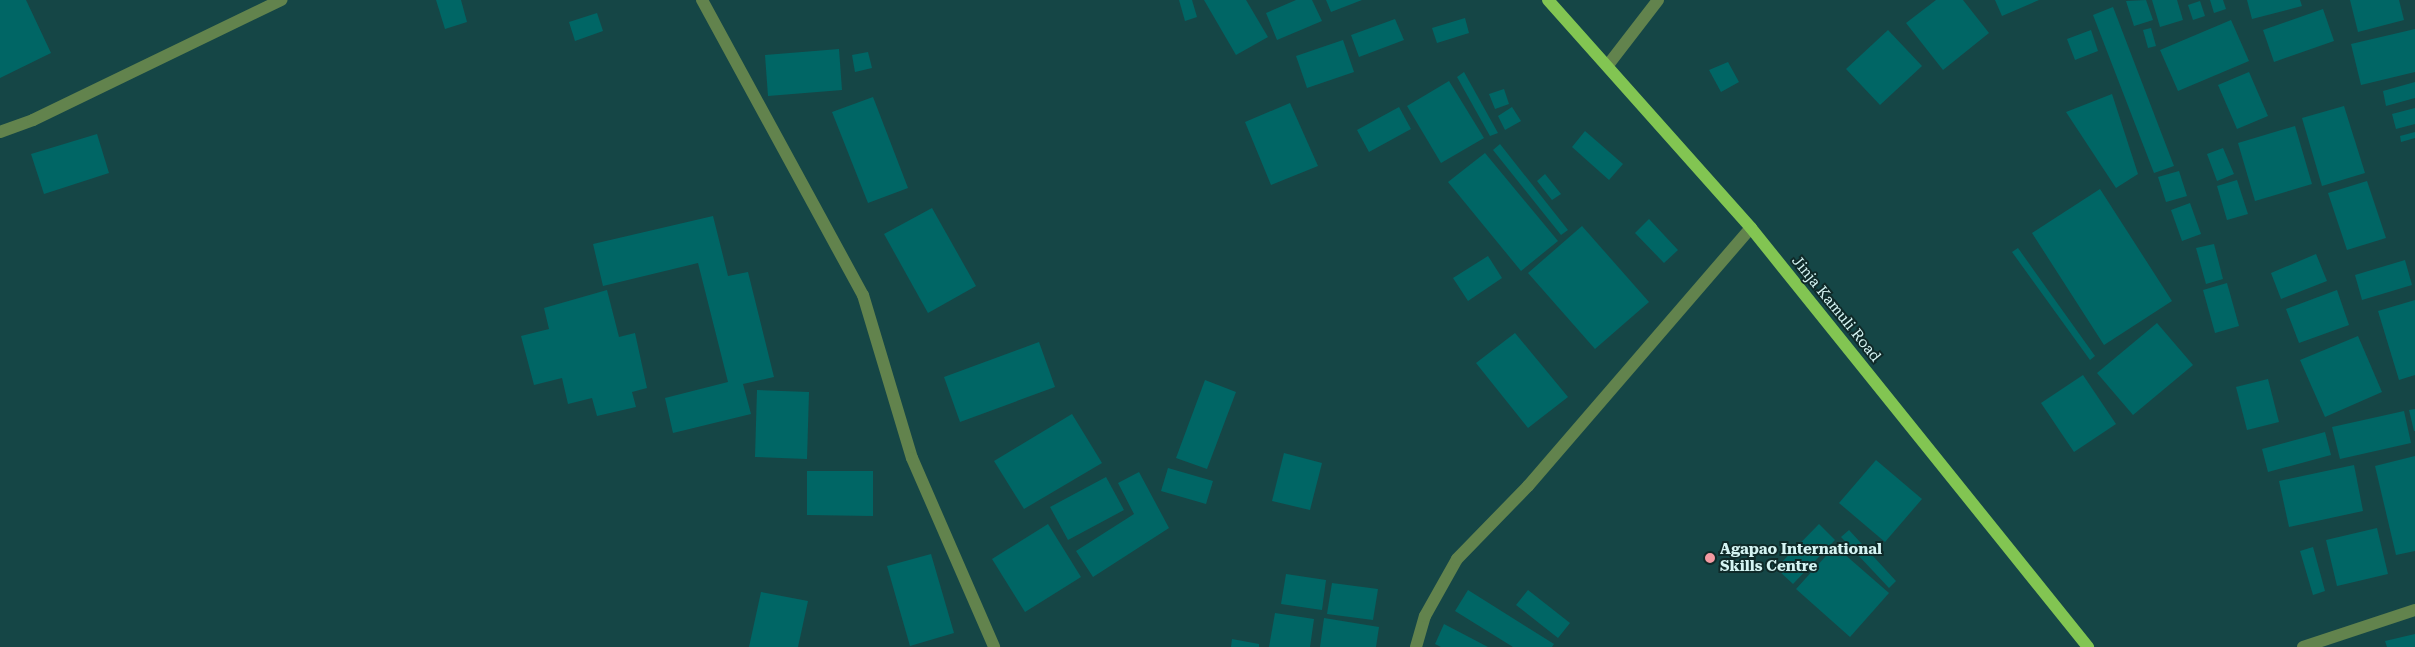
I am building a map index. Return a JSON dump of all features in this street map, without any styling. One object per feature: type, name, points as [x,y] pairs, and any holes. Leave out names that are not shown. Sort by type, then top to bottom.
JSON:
[{"type":"main road","name":"Jinja Kamuli Road","points":[[1548,0],[1608,65],[1751,228],[2088,647]]},
{"type":"street","points":[[0,132],[33,120],[281,0]]},
{"type":"street","points":[[702,0],[863,294],[912,458],[994,647]]},
{"type":"street","points":[[1608,65],[1658,0]]},
{"type":"street","points":[[1416,647],[1424,616],[1457,559],[1528,486],[1751,228]]},
{"type":"street","points":[[2303,647],[2415,610]]},
{"type":"building","points":[[0,0],[26,0],[51,53],[0,78]]},
{"type":"building","points":[[436,0],[461,0],[467,22],[445,29]]},
{"type":"building","points":[[1179,0],[1192,0],[1197,17],[1185,21]]},
{"type":"building","points":[[1204,0],[1246,0],[1268,37],[1236,55]]},
{"type":"building","points":[[1296,0],[1312,0],[1322,21],[1277,40],[1266,13]]},
{"type":"building","points":[[1326,0],[1362,0],[1331,12]]},
{"type":"building","points":[[1936,0],[1963,0],[1989,33],[1943,70],[1906,23]]},
{"type":"building","points":[[1995,0],[2039,0],[2002,16]]},
{"type":"building","points":[[2146,0],[2153,20],[2134,26],[2126,1]]},
{"type":"building","points":[[2152,0],[2177,0],[2183,20],[2160,27]]},
{"type":"building","points":[[2210,0],[2223,0],[2226,9],[2214,13]]},
{"type":"building","points":[[2247,0],[2300,0],[2302,6],[2252,19]]},
{"type":"building","points":[[2350,0],[2399,0],[2404,20],[2358,32]]},
{"type":"building","points":[[2200,1],[2205,16],[2193,20],[2188,5]]},
{"type":"building","points":[[2113,7],[2174,166],[2154,173],[2093,15]]},
{"type":"building","points":[[2323,9],[2334,41],[2274,62],[2263,30]]},
{"type":"building","points":[[597,13],[603,31],[575,41],[569,22]]},
{"type":"building","points":[[1465,18],[1469,33],[1437,43],[1432,28]]},
{"type":"building","points":[[1395,19],[1404,40],[1359,57],[1351,35]]},
{"type":"building","points":[[2231,20],[2249,61],[2178,91],[2160,50]]},
{"type":"building","points":[[2151,28],[2156,46],[2148,48],[2143,30]]},
{"type":"building","points":[[2415,29],[2415,72],[2361,85],[2351,44]]},
{"type":"building","points":[[1888,30],[1922,66],[1880,105],[1846,69]]},
{"type":"building","points":[[2091,30],[2098,51],[2075,60],[2067,39]]},
{"type":"building","points":[[1343,40],[1354,72],[1307,88],[1296,56]]},
{"type":"building","points":[[839,49],[842,90],[768,96],[765,55]]},
{"type":"building","points":[[868,52],[872,68],[855,72],[852,55]]},
{"type":"building","points":[[1728,62],[1739,82],[1721,92],[1709,70]]},
{"type":"building","points":[[1464,72],[1498,133],[1490,136],[1457,77]]},
{"type":"building","points":[[2249,72],[2268,116],[2237,129],[2218,85]]},
{"type":"building","points":[[1449,81],[1484,138],[1441,163],[1407,106]]},
{"type":"building","points":[[2415,82],[2415,98],[2386,106],[2383,91]]},
{"type":"building","points":[[1504,89],[1509,104],[1495,109],[1489,94]]},
{"type":"building","points":[[2112,94],[2138,174],[2116,188],[2066,112]]},
{"type":"building","points":[[873,97],[908,188],[868,203],[832,112]]},
{"type":"building","points":[[1290,103],[1318,166],[1271,185],[1245,122]]},
{"type":"building","points":[[2344,106],[2365,173],[2322,186],[2302,118]]},
{"type":"building","points":[[1399,107],[1411,129],[1369,152],[1357,130]]},
{"type":"building","points":[[1512,107],[1521,121],[1505,130],[1498,116]]},
{"type":"building","points":[[2415,108],[2415,124],[2396,129],[2392,114]]},
{"type":"building","points":[[2295,126],[2312,184],[2255,201],[2238,143]]},
{"type":"building","points":[[1585,131],[1623,164],[1609,180],[1572,147]]},
{"type":"building","points":[[2415,132],[2415,138],[2401,142],[2400,136]]},
{"type":"building","points":[[97,134],[109,173],[44,194],[31,154]]},
{"type":"building","points":[[1500,144],[1568,230],[1561,235],[1493,150]]},
{"type":"building","points":[[2223,148],[2234,174],[2217,181],[2207,154]]},
{"type":"building","points":[[1485,153],[1558,241],[1521,271],[1448,182]]},
{"type":"building","points":[[2179,171],[2187,196],[2166,202],[2158,177]]},
{"type":"building","points":[[1545,174],[1561,194],[1552,200],[1537,181]]},
{"type":"building","points":[[2237,180],[2248,214],[2227,220],[2217,186]]},
{"type":"building","points":[[2367,181],[2386,238],[2347,250],[2328,193]]},
{"type":"building","points":[[2100,189],[2172,301],[2104,345],[2032,233]]},
{"type":"building","points":[[2190,203],[2201,234],[2182,241],[2171,210]]},
{"type":"building","points":[[932,208],[976,286],[928,313],[884,234]]},
{"type":"building","points":[[713,216],[728,276],[748,272],[774,377],[743,384],[751,414],[673,433],[665,398],[728,382],[698,263],[603,286],[593,244]]},
{"type":"building","points":[[1649,219],[1678,250],[1664,263],[1635,233]]},
{"type":"building","points":[[1582,226],[1649,302],[1595,349],[1528,273]]},
{"type":"building","points":[[2214,244],[2223,279],[2206,284],[2196,248]]},
{"type":"building","points":[[2018,248],[2095,356],[2090,360],[2012,252]]},
{"type":"building","points":[[2316,254],[2327,281],[2281,299],[2271,273]]},
{"type":"building","points":[[1488,256],[1502,278],[1468,301],[1453,278]]},
{"type":"building","points":[[2405,260],[2412,285],[2362,300],[2355,275]]},
{"type":"building","points":[[2227,283],[2239,326],[2215,333],[2203,290]]},
{"type":"building","points":[[607,290],[619,337],[635,333],[647,388],[632,392],[636,407],[597,416],[592,398],[568,404],[562,378],[534,385],[521,336],[549,329],[544,308]]},
{"type":"building","points":[[2337,290],[2349,325],[2299,343],[2286,309]]},
{"type":"building","points":[[2415,300],[2415,375],[2399,380],[2378,311]]},
{"type":"building","points":[[2157,323],[2193,365],[2133,415],[2097,373]]},
{"type":"building","points":[[1515,333],[1568,397],[1528,428],[1476,363]]},
{"type":"building","points":[[2358,336],[2382,392],[2325,417],[2300,360]]},
{"type":"building","points":[[1039,342],[1055,387],[960,422],[944,377]]},
{"type":"building","points":[[2083,375],[2116,424],[2074,452],[2041,403]]},
{"type":"building","points":[[2268,379],[2279,422],[2247,430],[2236,387]]},
{"type":"building","points":[[1205,380],[1236,392],[1207,469],[1176,458]]},
{"type":"building","points":[[757,390],[809,392],[807,459],[755,457]]},
{"type":"building","points":[[2415,409],[2415,431],[2414,431],[2409,410]]},
{"type":"building","points":[[2404,411],[2411,443],[2340,459],[2332,427]]},
{"type":"building","points":[[1072,414],[1102,463],[1024,509],[994,461]]},
{"type":"building","points":[[2325,432],[2331,455],[2268,472],[2262,449]]},
{"type":"building","points":[[1284,453],[1322,463],[1310,510],[1272,501]]},
{"type":"building","points":[[2415,456],[2415,551],[2396,555],[2375,466]]},
{"type":"building","points":[[1876,460],[1922,499],[1885,542],[1839,503]]},
{"type":"building","points":[[2354,465],[2363,511],[2289,527],[2279,481]]},
{"type":"building","points":[[1168,468],[1213,481],[1206,504],[1161,491]]},
{"type":"building","points":[[807,471],[873,471],[873,516],[807,515]]},
{"type":"building","points":[[1139,472],[1169,528],[1093,577],[1076,551],[1134,514],[1118,483]]},
{"type":"building","points":[[1106,477],[1124,510],[1068,540],[1050,507]]},
{"type":"building","points":[[1048,524],[1081,577],[1025,612],[992,559]]},
{"type":"building","points":[[1819,524],[1835,540],[1793,584],[1776,568]]},
{"type":"building","points":[[2377,528],[2388,574],[2337,586],[2326,540]]},
{"type":"building","points":[[1849,530],[1896,581],[1889,588],[1841,537]]},
{"type":"building","points":[[1835,546],[1889,593],[1850,637],[1796,589]]},
{"type":"building","points":[[2313,547],[2325,591],[2313,595],[2300,551]]},
{"type":"building","points":[[931,554],[954,633],[910,646],[887,566]]},
{"type":"building","points":[[1286,574],[1326,580],[1322,610],[1281,604]]},
{"type":"building","points":[[1332,583],[1378,589],[1373,620],[1327,614]]},
{"type":"building","points":[[1468,590],[1554,644],[1552,647],[1513,647],[1455,611]]},
{"type":"building","points":[[1528,590],[1570,623],[1558,638],[1516,605]]},
{"type":"building","points":[[761,592],[808,601],[798,647],[749,647]]},
{"type":"building","points":[[1275,613],[1314,619],[1310,647],[1269,647]]},
{"type":"building","points":[[1324,618],[1379,627],[1376,647],[1320,647]]},
{"type":"building","points":[[1444,624],[1488,647],[1441,647],[1435,644]]},
{"type":"building","points":[[2415,634],[2415,647],[2387,647],[2385,641]]},
{"type":"building","points":[[1232,639],[1259,644],[1259,647],[1231,647]]},
{"type":"place","name":"Agapao International Skills Centre","points":[[1710,558]]}]
